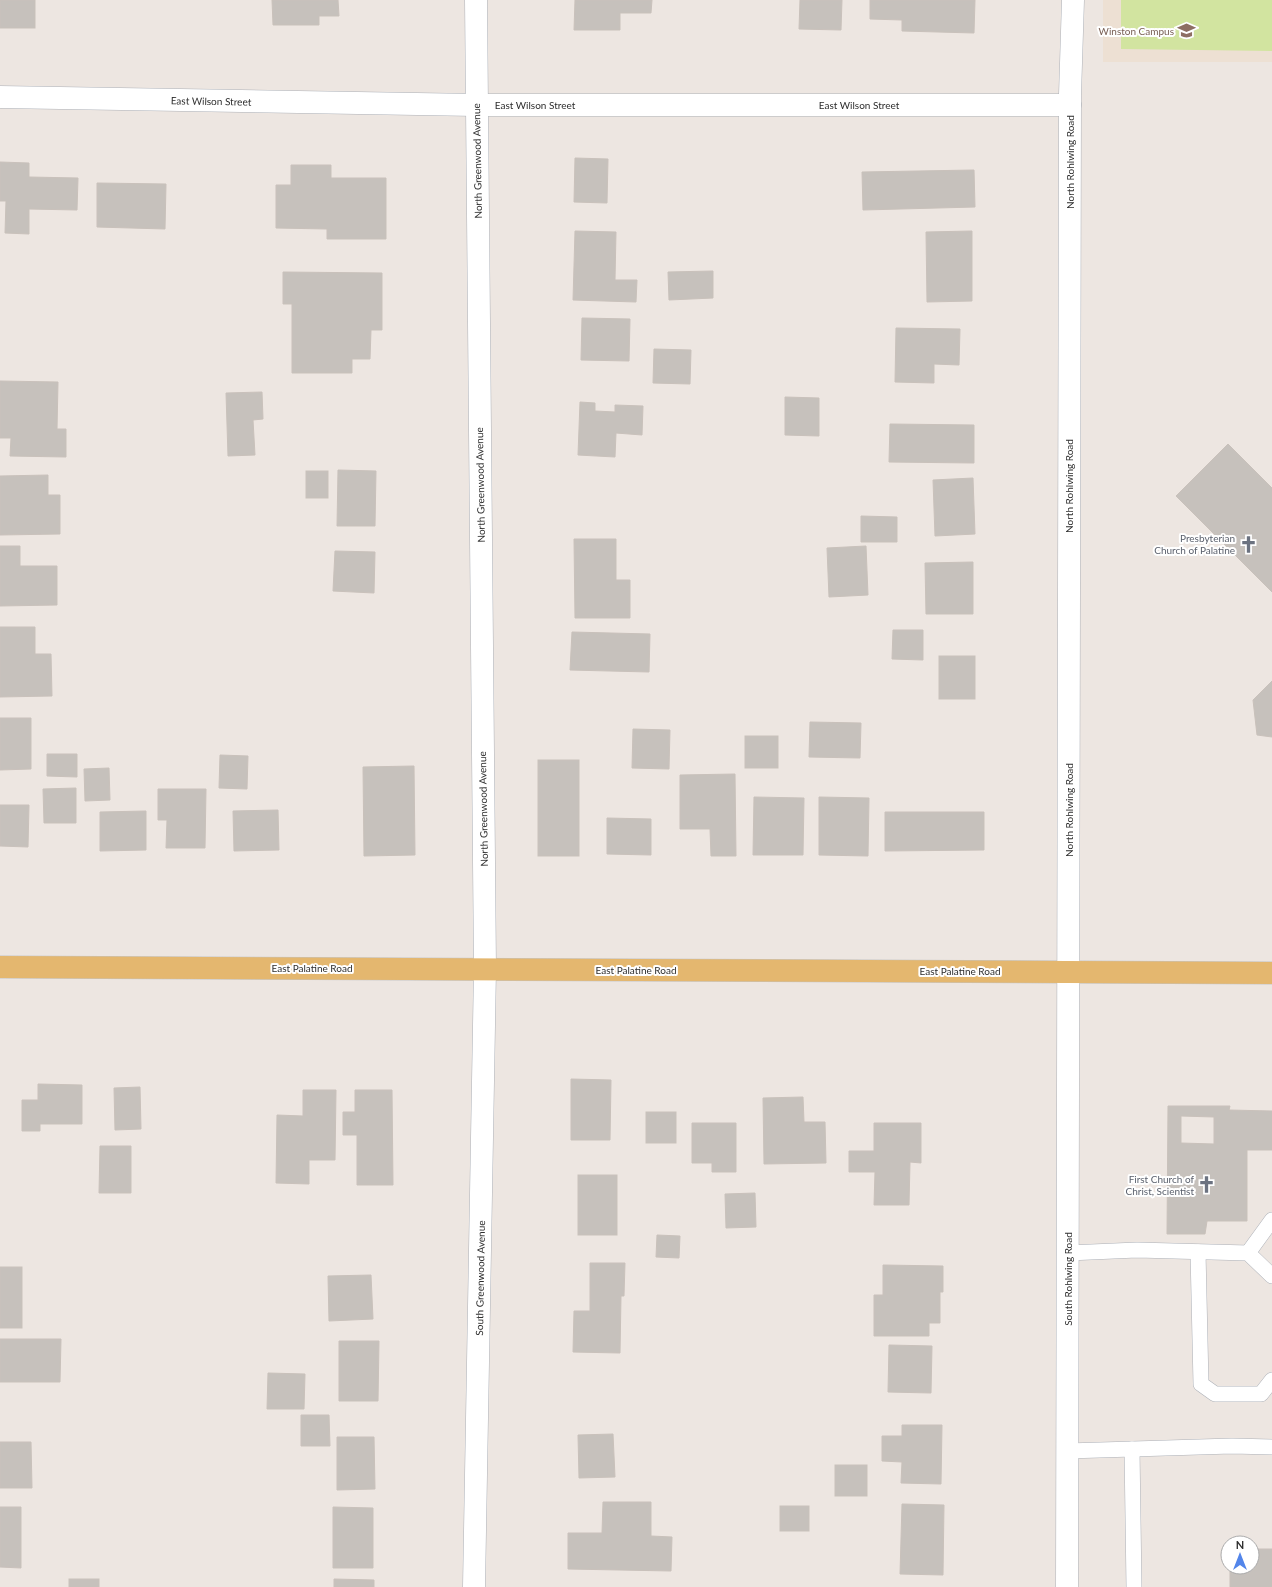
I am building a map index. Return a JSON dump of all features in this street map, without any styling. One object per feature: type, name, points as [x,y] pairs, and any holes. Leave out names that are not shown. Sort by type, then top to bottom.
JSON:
[{"type":"main road","name":"East Palatine Road","points":[[0,967],[1272,973]]},
{"type":"street","name":"North Greenwood Avenue","points":[[476,0],[485,969]]},
{"type":"street","name":"North Rohlwing Road","points":[[1068,972],[1070,105],[1073,0]]},
{"type":"street","name":"East Wilson Street","points":[[0,97],[476,105],[1070,105]]},
{"type":"street","name":"South Greenwood Avenue","points":[[474,1587],[485,969]]},
{"type":"street","name":"South Rohlwing Road","points":[[1067,1587],[1068,972]]},
{"type":"lane","points":[[1248,1253],[1272,1220]]},
{"type":"lane","points":[[1068,1253],[1137,1250],[1248,1253],[1272,1276]]},
{"type":"lane","points":[[1198,1252],[1201,1384],[1215,1394],[1261,1394],[1272,1380]]},
{"type":"lane","points":[[1068,1451],[1232,1446],[1272,1447]]},
{"type":"lane","points":[[1132,1449],[1134,1587]]},
{"type":"shaded area","name":"Winston Campus","points":[[1103,0],[1272,0],[1272,62],[1103,62]]},
{"type":"green space","name":"Winston Campus","points":[[1121,0],[1272,0],[1272,51],[1121,49]]},
{"type":"building","points":[[0,0],[35,0],[35,28],[0,28]]},
{"type":"building","points":[[272,0],[338,0],[339,16],[319,16],[319,25],[273,25]]},
{"type":"building","points":[[575,0],[652,0],[651,13],[620,13],[620,30],[574,30]]},
{"type":"building","points":[[800,0],[842,0],[841,30],[799,29]]},
{"type":"building","points":[[870,0],[975,0],[974,33],[902,31],[902,20],[870,19]]},
{"type":"building","points":[[575,158],[608,159],[607,203],[574,202]]},
{"type":"building","points":[[0,162],[29,163],[29,177],[78,178],[77,210],[29,209],[29,234],[5,233],[6,201],[0,201]]},
{"type":"building","points":[[291,165],[331,165],[331,178],[386,178],[386,239],[327,239],[327,229],[276,228],[276,185],[291,185]]},
{"type":"building","points":[[974,170],[975,207],[863,210],[862,172]]},
{"type":"building","points":[[97,183],[166,184],[165,229],[97,227]]},
{"type":"building","points":[[575,231],[616,232],[615,280],[637,280],[636,302],[573,300]]},
{"type":"building","points":[[972,231],[972,301],[927,302],[926,232]]},
{"type":"building","points":[[713,271],[713,298],[669,300],[668,272]]},
{"type":"building","points":[[283,272],[382,273],[382,330],[371,330],[370,359],[352,359],[352,373],[292,373],[292,304],[283,304]]},
{"type":"building","points":[[582,318],[630,319],[629,361],[581,360]]},
{"type":"building","points":[[896,328],[960,329],[959,365],[934,364],[934,383],[895,382]]},
{"type":"building","points":[[654,349],[691,350],[690,384],[653,383]]},
{"type":"building","points":[[0,381],[58,382],[57,429],[66,429],[66,457],[10,456],[11,438],[0,438]]},
{"type":"building","points":[[262,392],[263,419],[253,420],[255,455],[228,456],[226,393]]},
{"type":"building","points":[[785,397],[819,398],[819,436],[785,435]]},
{"type":"building","points":[[580,402],[595,403],[595,411],[615,412],[615,405],[643,406],[642,435],[616,433],[615,457],[578,455]]},
{"type":"building","points":[[890,424],[974,425],[974,463],[889,462]]},
{"type":"building","name":"Presbyterian Church of Palatine","points":[[1228,444],[1272,488],[1272,592],[1176,496]]},
{"type":"building","points":[[338,470],[376,471],[375,526],[337,526]]},
{"type":"building","points":[[306,471],[328,471],[328,498],[306,498]]},
{"type":"building","points":[[48,475],[48,495],[60,495],[60,534],[0,535],[0,476]]},
{"type":"building","points":[[973,478],[975,534],[935,536],[933,480]]},
{"type":"building","points":[[861,516],[897,517],[897,542],[861,542]]},
{"type":"building","points":[[574,539],[616,539],[616,580],[630,580],[630,618],[575,618]]},
{"type":"building","points":[[0,546],[20,546],[20,566],[57,566],[57,605],[0,606]]},
{"type":"building","points":[[866,546],[868,595],[829,597],[827,548]]},
{"type":"building","points":[[335,551],[375,552],[374,593],[333,591]]},
{"type":"building","points":[[973,562],[973,614],[926,614],[925,563]]},
{"type":"building","points":[[0,627],[35,627],[35,654],[51,654],[52,696],[0,697]]},
{"type":"building","points":[[893,630],[923,630],[923,660],[892,659]]},
{"type":"building","points":[[572,632],[650,634],[649,672],[570,670]]},
{"type":"building","points":[[939,656],[975,656],[975,699],[939,699]]},
{"type":"building","points":[[1272,681],[1272,737],[1257,735],[1253,700]]},
{"type":"building","points":[[0,718],[31,718],[31,769],[0,770]]},
{"type":"building","points":[[810,722],[861,723],[860,758],[809,757]]},
{"type":"building","points":[[633,729],[670,730],[669,769],[632,768]]},
{"type":"building","points":[[745,736],[778,736],[778,768],[745,768]]},
{"type":"building","points":[[47,754],[77,754],[77,777],[47,776]]},
{"type":"building","points":[[220,755],[248,756],[247,789],[219,788]]},
{"type":"building","points":[[538,760],[579,760],[579,856],[538,856]]},
{"type":"building","points":[[414,766],[415,855],[364,856],[363,767]]},
{"type":"building","points":[[109,768],[110,800],[85,801],[84,769]]},
{"type":"building","points":[[735,774],[736,856],[711,856],[710,829],[680,829],[680,775]]},
{"type":"building","points":[[76,788],[76,823],[44,823],[43,789]]},
{"type":"building","points":[[158,789],[206,789],[205,848],[166,848],[167,820],[158,820]]},
{"type":"building","points":[[754,797],[804,798],[803,855],[753,855]]},
{"type":"building","points":[[819,797],[869,798],[868,856],[819,855]]},
{"type":"building","points":[[0,805],[29,805],[28,847],[0,846]]},
{"type":"building","points":[[278,810],[279,850],[234,851],[233,811]]},
{"type":"building","points":[[146,811],[146,850],[100,851],[100,812]]},
{"type":"building","points":[[885,812],[984,812],[984,850],[885,851]]},
{"type":"building","points":[[607,818],[651,819],[651,855],[607,854]]},
{"type":"building","points":[[571,1079],[611,1080],[610,1140],[571,1140]]},
{"type":"building","points":[[38,1084],[82,1085],[82,1124],[40,1124],[40,1131],[22,1131],[22,1100],[38,1100]]},
{"type":"building","points":[[140,1087],[141,1129],[115,1130],[114,1088]]},
{"type":"building","points":[[303,1090],[336,1090],[335,1160],[309,1160],[309,1184],[276,1183],[277,1115],[303,1116]]},
{"type":"building","points":[[355,1090],[392,1090],[393,1185],[357,1185],[357,1135],[343,1135],[343,1112],[355,1112]]},
{"type":"building","points":[[803,1097],[804,1122],[825,1122],[826,1163],[764,1164],[763,1098]]},
{"type":"building","name":"First Church of Christ, Scientist","points":[[1168,1106],[1230,1106],[1229,1110],[1272,1111],[1272,1150],[1247,1150],[1247,1221],[1207,1221],[1205,1234],[1167,1234]],"holes":[[[1181,1116],[1214,1117],[1214,1144],[1181,1143]]]},
{"type":"building","points":[[646,1112],[676,1112],[676,1143],[646,1143]]},
{"type":"building","points":[[692,1123],[736,1123],[736,1172],[712,1172],[712,1163],[692,1163]]},
{"type":"building","points":[[874,1123],[921,1123],[921,1163],[910,1162],[909,1205],[874,1205],[875,1172],[849,1172],[849,1151],[874,1151]]},
{"type":"building","points":[[100,1146],[131,1146],[131,1193],[99,1193]]},
{"type":"building","points":[[578,1175],[617,1175],[617,1235],[578,1235]]},
{"type":"building","points":[[755,1193],[756,1227],[726,1228],[725,1194]]},
{"type":"building","points":[[657,1235],[680,1236],[679,1258],[656,1257]]},
{"type":"building","points":[[590,1263],[625,1263],[624,1296],[621,1296],[620,1353],[573,1352],[574,1311],[590,1311]]},
{"type":"building","points":[[883,1265],[943,1266],[943,1292],[940,1292],[940,1323],[929,1323],[929,1336],[874,1336],[874,1295],[883,1295]]},
{"type":"building","points":[[0,1267],[22,1267],[22,1328],[0,1328]]},
{"type":"building","points":[[371,1275],[373,1319],[329,1321],[328,1276]]},
{"type":"building","points":[[0,1339],[61,1339],[60,1382],[0,1382]]},
{"type":"building","points":[[339,1341],[379,1341],[378,1401],[339,1401]]},
{"type":"building","points":[[889,1345],[932,1346],[931,1393],[888,1392]]},
{"type":"building","points":[[268,1373],[305,1374],[304,1409],[267,1409]]},
{"type":"building","points":[[301,1415],[329,1415],[330,1446],[301,1446]]},
{"type":"building","points":[[902,1425],[942,1425],[941,1484],[901,1483],[902,1462],[882,1461],[882,1436],[902,1436]]},
{"type":"building","points":[[613,1434],[615,1477],[579,1478],[578,1435]]},
{"type":"building","points":[[337,1437],[374,1437],[375,1489],[337,1490]]},
{"type":"building","points":[[0,1442],[31,1442],[32,1488],[0,1488]]},
{"type":"building","points":[[835,1465],[867,1465],[867,1496],[835,1496]]},
{"type":"building","points":[[603,1502],[651,1502],[651,1536],[672,1537],[671,1571],[568,1569],[568,1533],[602,1533]]},
{"type":"building","points":[[902,1504],[944,1505],[943,1575],[900,1574]]},
{"type":"building","points":[[780,1506],[809,1506],[809,1531],[780,1531]]},
{"type":"building","points":[[0,1507],[21,1507],[21,1568],[0,1567]]},
{"type":"building","points":[[333,1507],[373,1508],[373,1568],[333,1568]]},
{"type":"building","points":[[1260,1549],[1272,1549],[1272,1587],[1230,1587],[1230,1575],[1260,1575]]},
{"type":"building","points":[[69,1579],[99,1579],[99,1587],[69,1587]]},
{"type":"building","points":[[334,1579],[374,1580],[374,1587],[334,1587]]},
{"type":"place","name":"Winston Campus","points":[[1187,31]]},
{"type":"place","name":"Presbyterian Church of Palatine","points":[[1248,544]]},
{"type":"place","name":"First Church of Christ, Scientist","points":[[1207,1185]]}]
